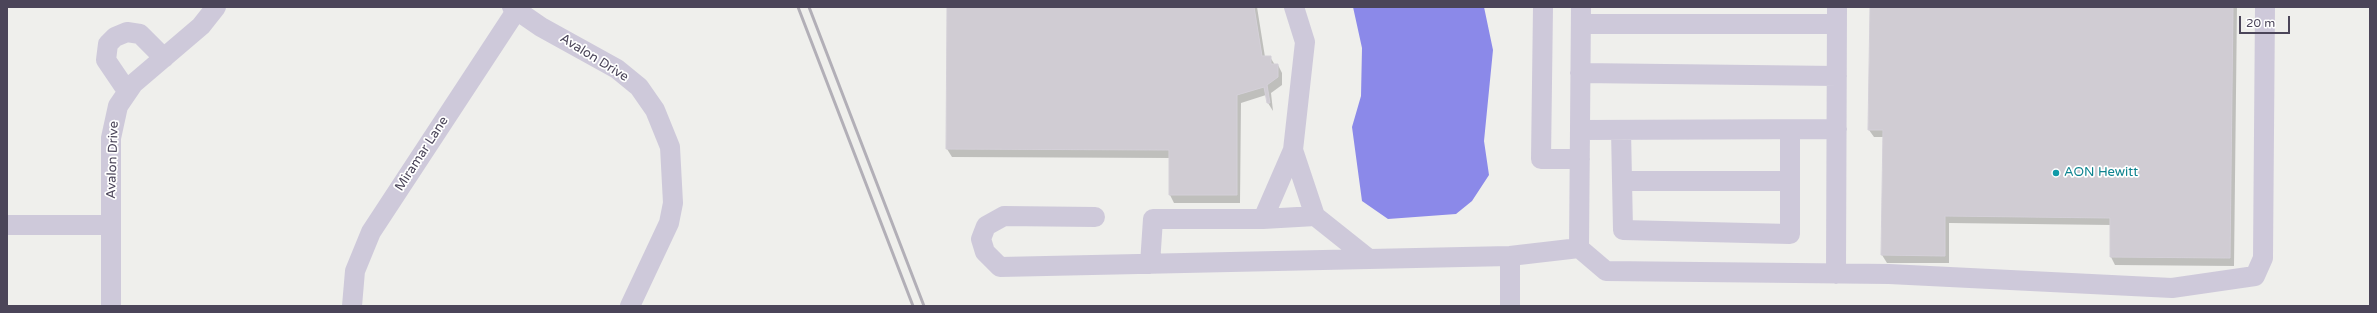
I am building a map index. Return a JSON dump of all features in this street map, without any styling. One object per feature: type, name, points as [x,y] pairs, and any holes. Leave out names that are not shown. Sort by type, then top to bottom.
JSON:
[{"type":"street","name":"Avalon Drive","points":[[111,306],[112,129],[118,106],[127,90],[201,26],[216,7]]},
{"type":"street","points":[[1263,219],[1294,150],[1305,42],[1294,7]]},
{"type":"street","points":[[1543,7],[1541,158],[1580,159]]},
{"type":"street","points":[[1095,217],[1004,216],[986,226],[981,239],[985,252],[1000,267],[1510,256],[1579,248],[1606,272],[1889,274],[2172,288],[2255,276],[2263,258],[2265,7]]},
{"type":"street","name":"Avalon Drive","points":[[514,9],[617,69],[639,87],[655,110],[670,147],[674,203],[669,223],[630,306]]},
{"type":"street","name":"Miramar Lane","points":[[352,306],[355,272],[371,232],[514,9]]},
{"type":"street","points":[[1579,248],[1581,15],[1837,15],[1836,274]]},
{"type":"street","points":[[127,90],[106,60],[108,44],[115,37],[127,32],[140,34],[164,58]]},
{"type":"street","points":[[1580,74],[1837,76]]},
{"type":"street","points":[[1580,130],[1837,129]]},
{"type":"street","points":[[1621,130],[1623,230],[1790,234],[1790,130]]},
{"type":"street","points":[[1294,150],[1315,216],[1369,259]]},
{"type":"street","points":[[1622,181],[1790,181]]},
{"type":"street","points":[[1150,264],[1153,219],[1263,219],[1315,216]]},
{"type":"street","points":[[7,225],[111,225]]},
{"type":"street","points":[[1510,256],[1510,306]]},
{"type":"shaded area","points":[[1353,7],[1484,7],[1493,50],[1484,141],[1489,175],[1472,201],[1456,214],[1388,219],[1362,201],[1352,127],[1361,96],[1362,48]]},
{"type":"building","points":[[947,7],[1254,7],[1262,56],[1271,56],[1271,64],[1278,64],[1278,77],[1267,85],[1270,103],[1267,103],[1264,87],[1237,95],[1237,195],[1169,195],[1169,150],[946,149]]},
{"type":"building","name":"AON Hewitt","points":[[1870,7],[2233,7],[2230,258],[2110,257],[2110,218],[1945,216],[1945,256],[1881,255],[1883,130],[1868,130]]},
{"type":"railway","points":[[798,7],[913,306]]},
{"type":"railway","points":[[809,7],[924,306]]},
{"type":"place","name":"AON Hewitt","points":[[2056,173]]}]
